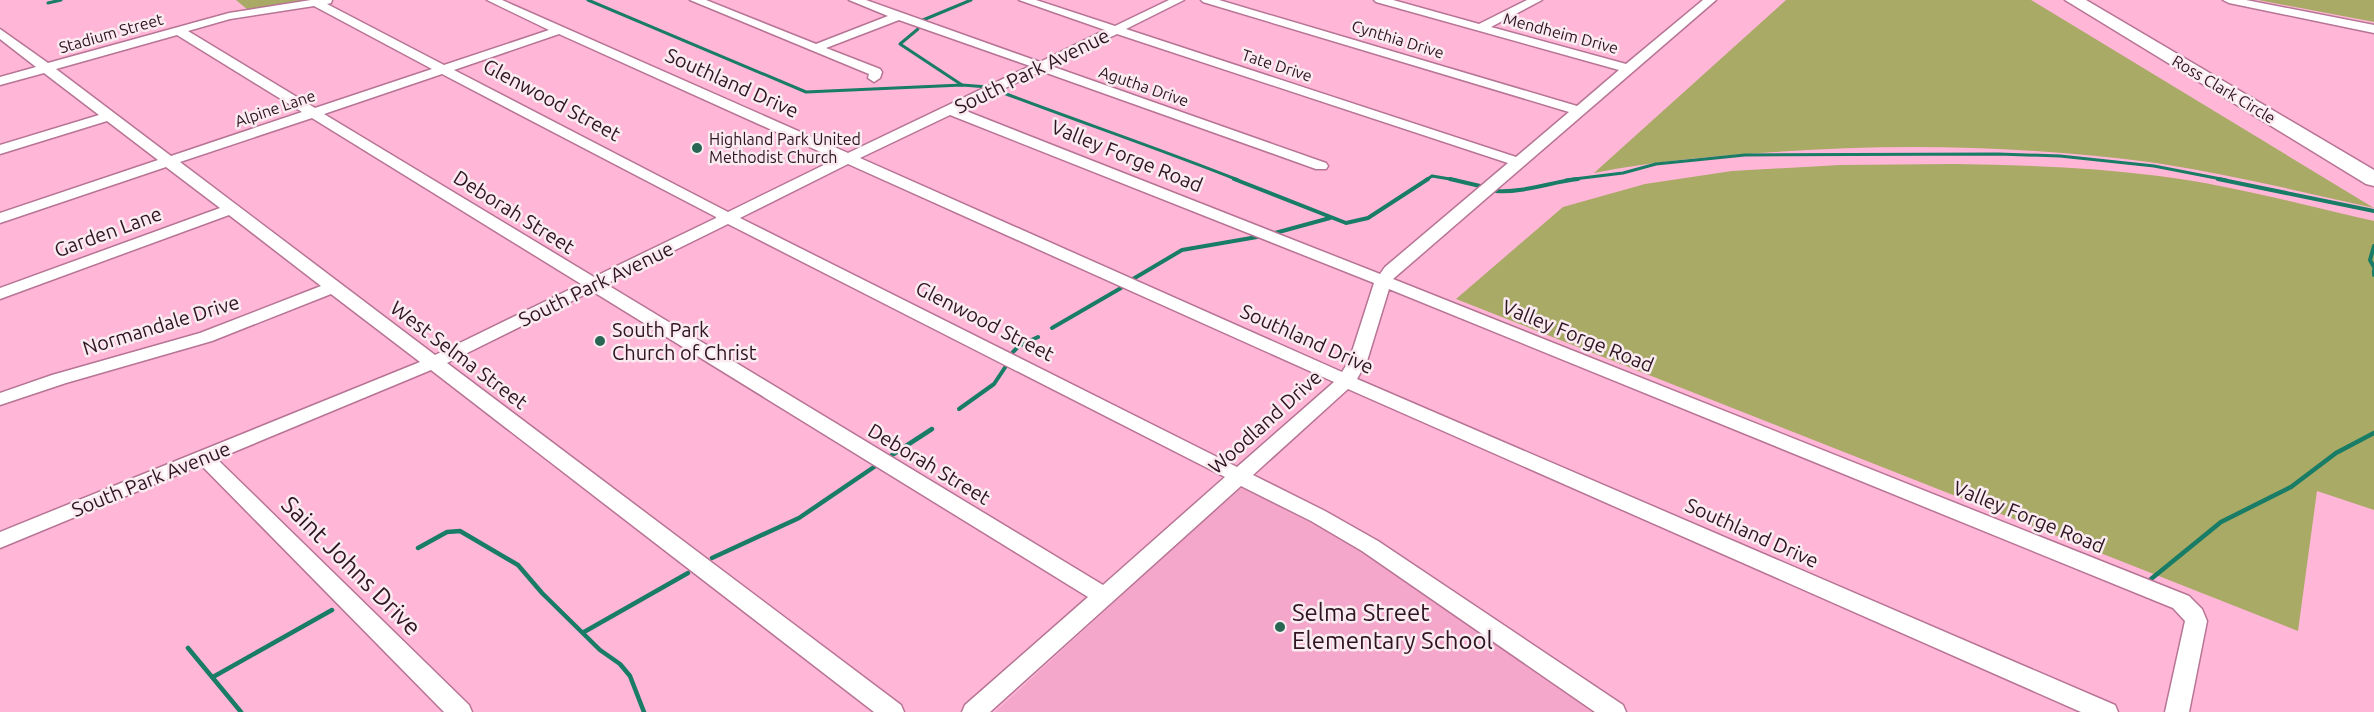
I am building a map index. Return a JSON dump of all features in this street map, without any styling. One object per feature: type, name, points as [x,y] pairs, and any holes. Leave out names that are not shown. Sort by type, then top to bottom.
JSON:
[{"type":"highway","name":"Ross Clark Circle","points":[[2074,0],[2374,179]]},
{"type":"highway","name":"Ross Clark Circle","points":[[2094,0],[2374,164]]},
{"type":"highway","points":[[2225,90],[2246,89]]},
{"type":"highway","points":[[2374,169],[2343,165],[2342,170],[2374,184]]},
{"type":"street","name":"Stadium Street","points":[[0,81],[244,13],[337,0]]},
{"type":"street","name":"Southland Drive","points":[[493,0],[1346,381],[2106,712]]},
{"type":"street","points":[[696,0],[876,72],[874,78]]},
{"type":"street","name":"Agutha Drive","points":[[855,0],[1321,166]]},
{"type":"street","name":"Tate Drive","points":[[1025,0],[1518,162]]},
{"type":"street","name":"South Park Avenue","points":[[0,540],[433,363],[594,286],[847,159],[1178,0]]},
{"type":"street","name":"Cynthia Drive","points":[[1207,0],[1580,111]]},
{"type":"street","name":"Mendheim Drive","points":[[1380,0],[1629,69]]},
{"type":"street","points":[[1479,28],[1536,0]]},
{"type":"street","name":"Woodland Drive","points":[[974,712],[1346,381],[1358,361],[1383,281],[1391,270],[1710,0]]},
{"type":"street","points":[[2229,0],[2374,29]]},
{"type":"street","name":"Glenwood Street","points":[[316,3],[730,218],[1239,475],[1370,546],[1614,712]]},
{"type":"street","points":[[815,48],[898,16]]},
{"type":"street","name":"Alpine Lane","points":[[0,218],[560,30]]},
{"type":"street","name":"Deborah Street","points":[[179,31],[1104,596]]},
{"type":"street","name":"West Selma Street","points":[[0,33],[892,712]]},
{"type":"street","name":"Valley Forge Road","points":[[950,110],[2172,598],[2188,607],[2196,621],[2177,712]]},
{"type":"street","points":[[0,150],[110,116]]},
{"type":"street","name":"Garden Lane","points":[[0,294],[231,209]]},
{"type":"street","name":"Normandale Drive","points":[[0,399],[206,338],[333,287]]},
{"type":"street","name":"Saint Johns Drive","points":[[205,458],[460,712]]},
{"type":"shaded area","name":"Selma Street Elementary School","points":[[1243,488],[1348,542],[1598,712],[995,712],[1236,490]]},
{"type":"green space","points":[[236,0],[327,0],[248,10]]},
{"type":"green space","points":[[1786,0],[2031,0],[2374,208],[2183,167],[2108,157],[2013,150],[1918,147],[1823,149],[1684,160],[1594,173]]},
{"type":"green space","points":[[2258,0],[2374,0],[2374,22]]},
{"type":"green space","points":[[1953,164],[2056,167],[2159,176],[2240,190],[2374,221],[2374,510],[2317,491],[2298,631],[1456,299],[1563,207],[1645,184],[1732,171],[1840,165]]},
{"type":"waterway","points":[[48,3],[61,0]]},
{"type":"waterway","points":[[588,0],[806,92],[962,85]]},
{"type":"waterway","points":[[923,20],[971,0]]},
{"type":"waterway","points":[[918,29],[900,44],[962,85]]},
{"type":"waterway","points":[[962,85],[988,87]]},
{"type":"waterway","points":[[1001,92],[1238,180]]},
{"type":"waterway","points":[[1566,180],[1623,173],[1656,164],[1745,155],[1998,154],[2060,156],[2154,166],[2226,180]]},
{"type":"waterway","points":[[1426,180],[1432,176],[1450,179]]},
{"type":"waterway","points":[[1234,179],[1346,223],[1368,218],[1428,179]]},
{"type":"waterway","points":[[1450,179],[1456,180]]},
{"type":"waterway","points":[[1450,179],[1480,186]]},
{"type":"waterway","points":[[1496,191],[1516,190],[1578,179]]},
{"type":"waterway","points":[[2218,179],[2374,211]]},
{"type":"waterway","points":[[1275,233],[1330,218]]},
{"type":"waterway","points":[[1133,279],[1182,250],[1257,237]]},
{"type":"waterway","points":[[2374,246],[2370,260],[2374,267]]},
{"type":"waterway","points":[[2374,270],[2374,275]]},
{"type":"waterway","points":[[1052,328],[1121,288]]},
{"type":"waterway","points":[[1013,352],[1019,346],[1038,337]]},
{"type":"waterway","points":[[959,409],[994,384],[1006,366]]},
{"type":"waterway","points":[[892,455],[932,429]]},
{"type":"waterway","points":[[2151,579],[2221,522],[2291,487],[2336,453],[2374,433]]},
{"type":"waterway","points":[[712,558],[799,518],[874,467]]},
{"type":"waterway","points":[[418,548],[447,532],[460,531],[518,565],[542,593],[600,650],[620,664],[630,676],[644,712]]},
{"type":"waterway","points":[[584,632],[688,573]]},
{"type":"waterway","points":[[213,677],[332,610]]},
{"type":"waterway","points":[[188,648],[241,712]]},
{"type":"place","name":"Highland Park United Methodist Church","points":[[697,148]]},
{"type":"place","name":"South Park Church of Christ","points":[[600,341]]},
{"type":"place","name":"Selma Street Elementary School","points":[[1280,627]]}]
